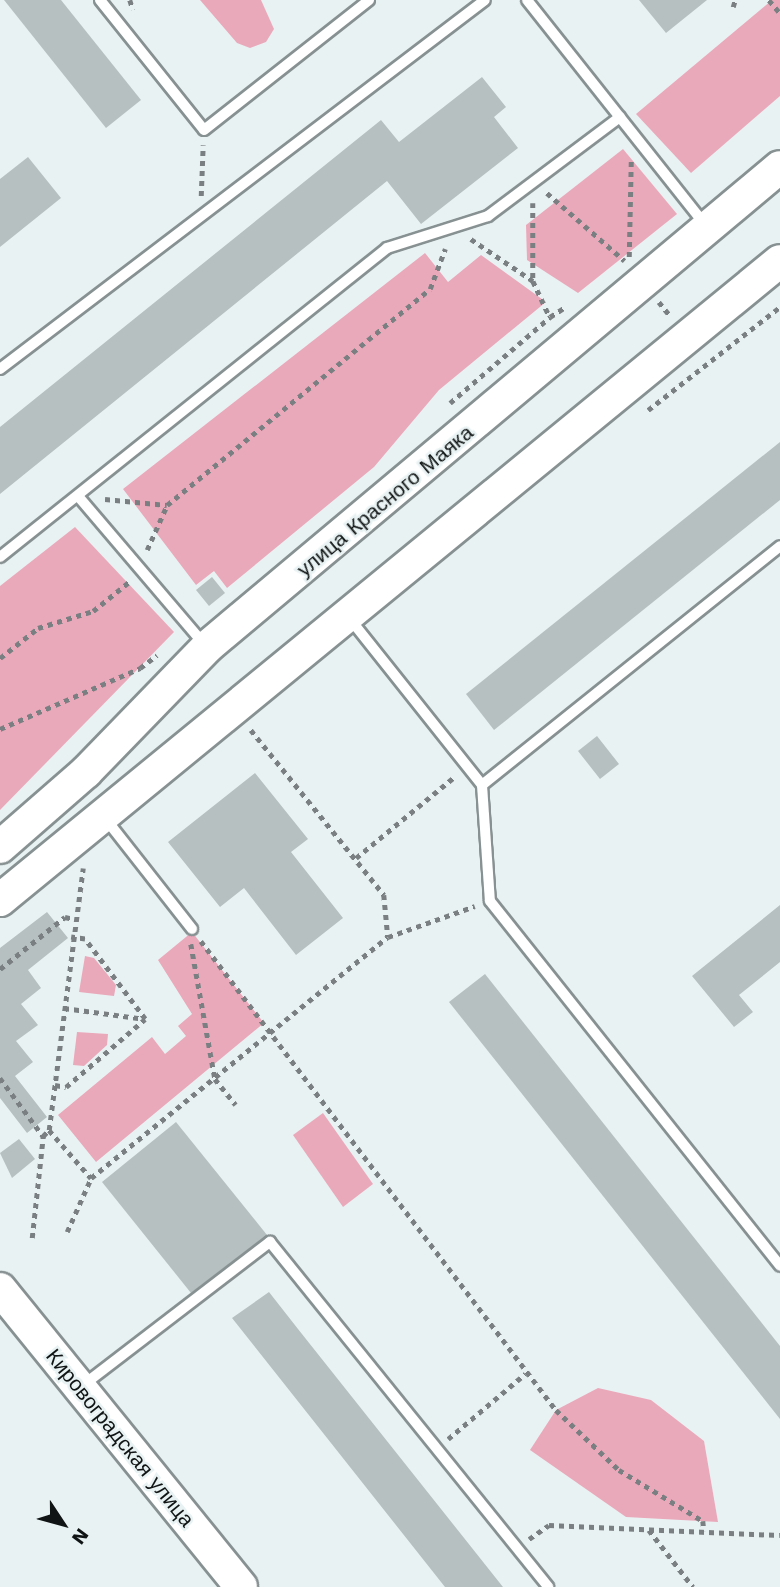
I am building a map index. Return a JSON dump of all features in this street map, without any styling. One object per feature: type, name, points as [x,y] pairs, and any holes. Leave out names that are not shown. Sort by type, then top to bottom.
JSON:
[{"type":"street","name":"улица Красного Маяка","points":[[0,847],[86,772],[207,647],[780,167]]},
{"type":"street","points":[[0,900],[349,619],[780,261]]},
{"type":"street","name":"Кировоградская улица","points":[[0,1289],[241,1587]]},
{"type":"lane","points":[[100,0],[204,130],[369,0]]},
{"type":"lane","points":[[0,369],[485,0]]},
{"type":"lane","points":[[527,0],[708,229]]},
{"type":"lane","points":[[0,557],[387,248],[488,216],[620,117]]},
{"type":"lane","points":[[78,496],[137,570],[207,647]]},
{"type":"lane","points":[[482,785],[780,546]]},
{"type":"lane","points":[[349,619],[482,785],[490,901],[780,1266]]},
{"type":"lane","points":[[103,816],[189,926]]},
{"type":"lane","points":[[80,1388],[270,1242],[548,1587]]},
{"type":"path","points":[[733,6],[735,0]]},
{"type":"path","points":[[769,0],[780,13]]},
{"type":"path","points":[[200,218],[204,130]]},
{"type":"path","points":[[629,264],[631,132]]},
{"type":"path","points":[[533,181],[629,264]]},
{"type":"path","points":[[533,181],[533,281],[550,317],[573,302]]},
{"type":"path","points":[[0,658],[38,628],[93,611],[137,570],[167,505],[430,289],[454,228],[533,281]]},
{"type":"path","points":[[618,272],[629,264]]},
{"type":"path","points":[[652,293],[674,321]]},
{"type":"path","points":[[78,496],[167,505]]},
{"type":"path","points":[[248,727],[384,895],[388,937]]},
{"type":"path","points":[[356,858],[467,766]]},
{"type":"path","points":[[67,1232],[91,1178],[388,937],[490,901]]},
{"type":"path","points":[[0,969],[65,917],[74,919]]},
{"type":"path","points":[[189,926],[273,1030],[525,1374],[619,1470],[703,1521],[705,1531]]},
{"type":"path","points":[[189,926],[215,1079],[236,1105]]},
{"type":"path","points":[[71,937],[85,939],[145,1019]]},
{"type":"path","points":[[64,1008],[145,1019]]},
{"type":"path","points":[[55,1085],[66,1087],[145,1019]]},
{"type":"path","points":[[0,1078],[37,1125]]},
{"type":"path","points":[[49,1130],[91,1178]]},
{"type":"path","points":[[32,1238],[43,1136]]},
{"type":"path","points":[[463,1427],[525,1374]]},
{"type":"path","points":[[549,1525],[780,1535]]},
{"type":"path","points":[[649,1529],[693,1587]]},
{"type":"shaded area","points":[[200,0],[261,0],[274,29],[266,42],[250,48],[237,43]]},
{"type":"shaded area","points":[[772,0],[780,0],[780,96],[691,173],[636,114]]},
{"type":"shaded area","points":[[623,149],[677,214],[578,293],[527,260],[526,225]]},
{"type":"shaded area","points":[[425,253],[448,282],[481,255],[546,302],[439,390],[374,467],[227,588],[214,571],[196,585],[123,489]]},
{"type":"shaded area","points":[[75,527],[174,632],[0,810],[0,586]]},
{"type":"shaded area","points":[[192,932],[264,1023],[96,1162],[58,1115],[152,1037],[165,1054],[186,1036],[178,1026],[192,1014],[158,960]]},
{"type":"shaded area","points":[[85,956],[94,958],[116,985],[114,996],[79,992]]},
{"type":"shaded area","points":[[77,1032],[108,1034],[107,1045],[84,1066],[73,1065]]},
{"type":"shaded area","points":[[323,1113],[373,1184],[343,1207],[293,1135]]},
{"type":"shaded area","points":[[598,1388],[651,1400],[704,1441],[718,1522],[626,1517],[530,1450],[556,1410]]},
{"type":"building","points":[[4,0],[61,0],[141,100],[106,128]]},
{"type":"building","points":[[639,0],[707,0],[666,33]]},
{"type":"building","points":[[482,77],[506,107],[494,117],[518,148],[421,224],[387,181],[0,494],[0,427],[381,120],[399,142]]},
{"type":"building","points":[[28,157],[61,198],[0,247],[0,179]]},
{"type":"building","points":[[780,442],[780,500],[494,730],[466,694]]},
{"type":"building","points":[[212,577],[225,593],[209,606],[196,590]]},
{"type":"building","points":[[597,736],[619,764],[600,779],[578,751]]},
{"type":"building","points":[[255,773],[308,839],[291,852],[343,918],[296,955],[244,888],[220,907],[168,842]]},
{"type":"building","points":[[780,905],[780,962],[739,995],[753,1012],[734,1027],[692,976]]},
{"type":"building","points":[[47,912],[68,938],[28,970],[41,988],[21,1004],[38,1025],[16,1041],[33,1062],[15,1076],[47,1117],[27,1133],[0,1098],[0,948]]},
{"type":"building","points":[[485,974],[780,1346],[780,1419],[449,1002]]},
{"type":"building","points":[[176,1122],[267,1235],[191,1293],[102,1182]]},
{"type":"building","points":[[19,1139],[35,1159],[12,1178],[0,1153]]},
{"type":"building","points":[[269,1292],[503,1587],[445,1587],[232,1318]]}]
